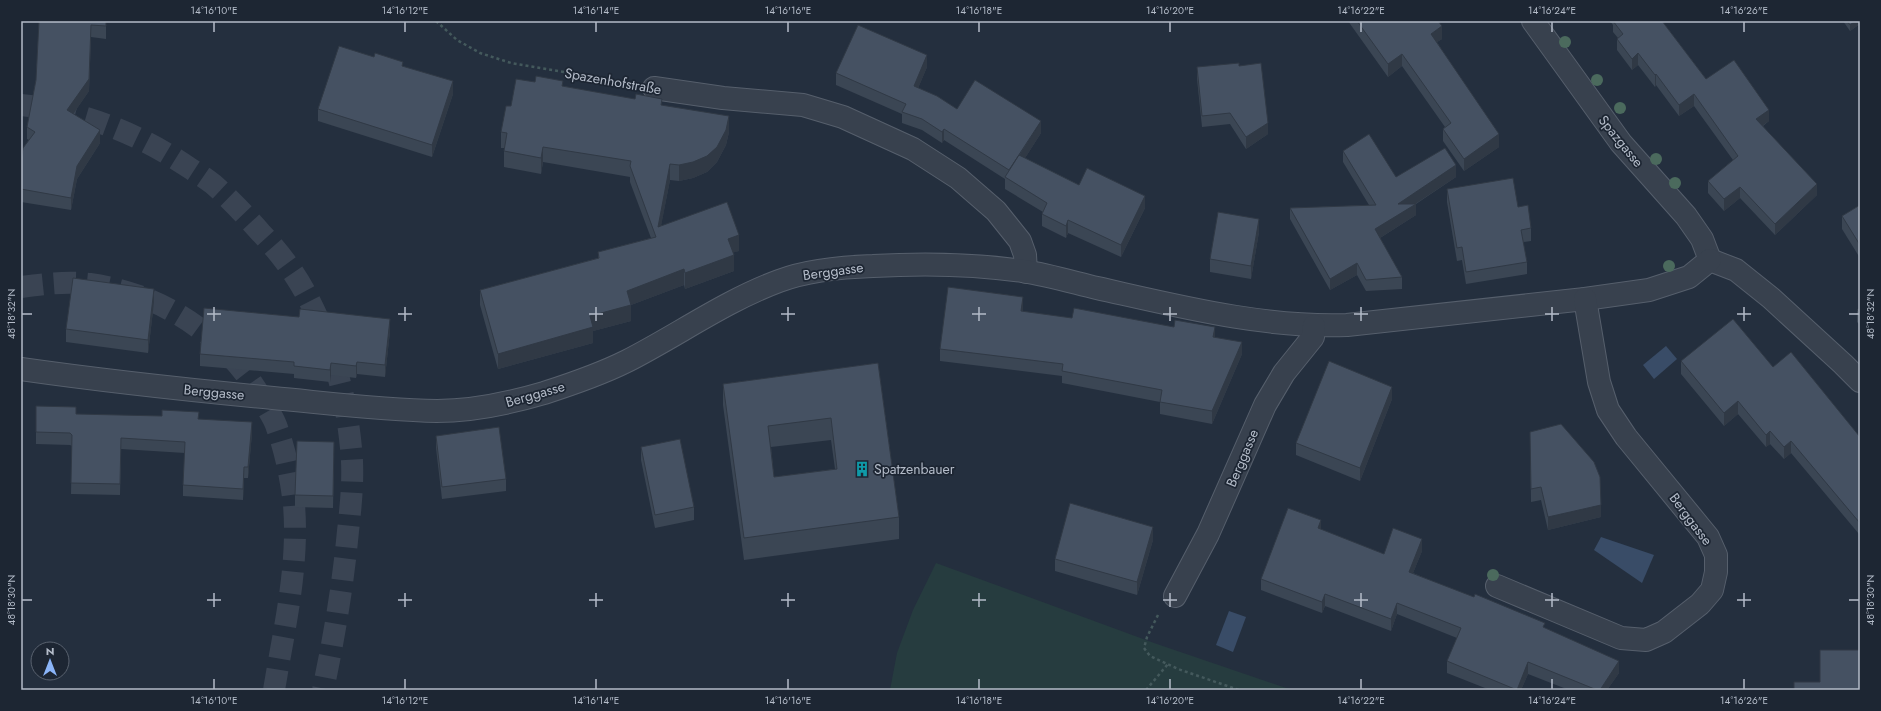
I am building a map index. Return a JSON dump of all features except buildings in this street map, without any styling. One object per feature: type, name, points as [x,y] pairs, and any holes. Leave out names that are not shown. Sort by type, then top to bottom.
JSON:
[{"type":"street","name":"Spazgasse","points":[[1533,21],[1621,143],[1686,216],[1702,239],[1710,260]]},
{"type":"street","name":"Spazenhofstraße","points":[[654,88],[723,98],[803,105],[843,117],[913,149],[958,178],[996,211],[1020,241],[1025,255],[1026,272]]},
{"type":"street","name":"Berggasse","points":[[21,369],[111,382],[386,408],[439,411],[482,407],[543,393],[590,377],[624,363],[734,302],[780,280],[825,270],[880,265],[925,264],[985,267],[1026,272],[1178,306],[1314,326],[1346,325],[1585,299],[1649,290],[1689,277],[1710,260]]},
{"type":"street","points":[[1710,260],[1736,270],[1771,298],[1860,381]]},
{"type":"street","name":"Berggasse","points":[[1497,586],[1621,638],[1646,640],[1664,632],[1700,604],[1712,590],[1716,572],[1716,554],[1708,538],[1626,437],[1608,410],[1599,382],[1585,299]]},
{"type":"street","name":"Berggasse","points":[[1175,596],[1208,534],[1265,405],[1284,373],[1313,337],[1314,326]]},
{"type":"path","name":"Spazenhofstraße","points":[[436,21],[457,40],[480,54],[511,63],[654,88]]},
{"type":"path","points":[[1175,596],[1156,616],[1147,636],[1144,648],[1150,656],[1168,664],[1239,690]]},
{"type":"path","points":[[1146,690],[1168,664]]},
{"type":"green space","points":[[936,563],[1154,643],[1292,690],[890,690],[897,653],[913,610]]},
{"type":"water","points":[[1666,346],[1677,359],[1654,379],[1643,365]]},
{"type":"water","points":[[1601,537],[1654,555],[1642,583],[1594,550]]},
{"type":"water","points":[[1229,611],[1246,617],[1233,652],[1216,645]]},
{"type":"tunnel","points":[[21,105],[65,112],[87,118],[129,134],[169,155],[213,184],[244,214],[281,256],[293,272],[317,315],[331,352],[342,389],[349,428],[352,458],[351,500],[344,571],[323,690]]},
{"type":"tunnel","points":[[21,287],[56,283],[81,283],[117,289],[144,298],[168,309],[192,323],[233,359],[250,380],[276,425],[288,466],[294,505],[295,528],[293,575],[274,690]]},
{"type":"place","name":"Spatzenbauer","points":[[862,469]]}]
